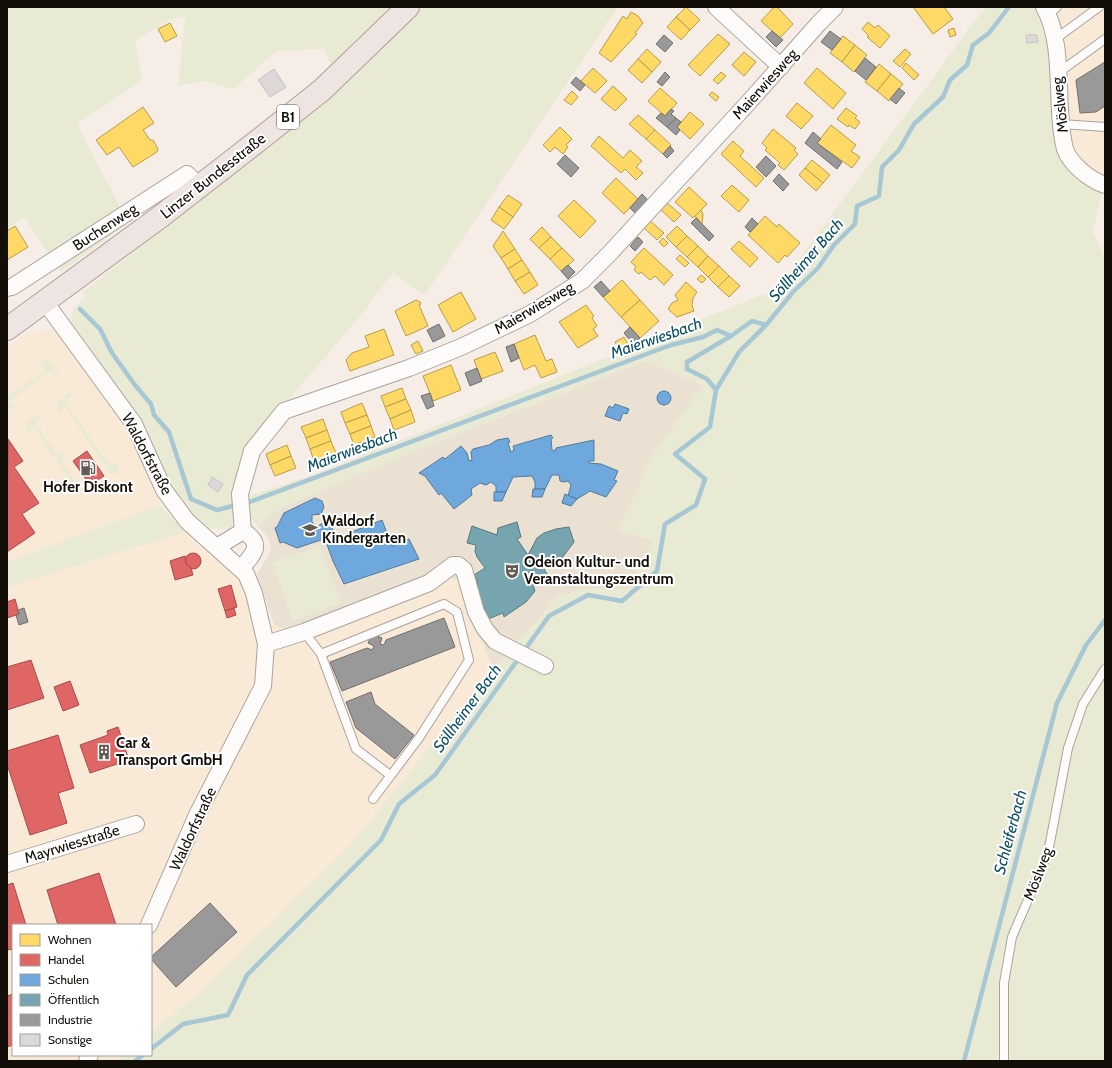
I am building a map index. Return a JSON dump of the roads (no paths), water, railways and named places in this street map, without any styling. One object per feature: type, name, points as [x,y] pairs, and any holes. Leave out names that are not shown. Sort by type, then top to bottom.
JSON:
[{"type":"main road","name":"Linzer Bundesstraße","points":[[45,302],[199,186],[322,90],[408,7]]},
{"type":"main road","name":"B1","points":[[7,329],[45,302]]},
{"type":"street","points":[[716,7],[781,67]]},
{"type":"street","name":"Maierwiesweg","points":[[243,531],[243,514],[240,494],[252,451],[284,411],[409,368],[461,348],[530,314],[582,281],[610,253],[781,67],[819,23],[836,7]]},
{"type":"street","name":"Möslweg","points":[[1050,10],[1066,150],[1077,167],[1097,183],[1105,185]]},
{"type":"street","name":"Buchenweg","points":[[7,288],[12,287],[187,174],[199,186]]},
{"type":"street","name":"Waldorfstraße","points":[[45,302],[134,424],[164,490],[187,521],[246,574],[254,593],[266,644],[262,686],[197,815],[150,924]]},
{"type":"street","points":[[217,547],[243,531],[253,536],[256,545],[253,555],[241,568]]},
{"type":"street","points":[[266,644],[304,632],[429,583],[453,565],[458,565],[464,570],[476,612],[485,629],[495,641],[541,664]]},
{"type":"street","name":"Mayrwiesstraße","points":[[7,864],[136,824]]},
{"type":"lane","points":[[1054,40],[1098,7]]},
{"type":"lane","points":[[1057,74],[1105,39]]},
{"type":"lane","points":[[1062,124],[1105,127]]},
{"type":"lane","points":[[321,654],[444,604],[457,612],[469,660],[419,738],[373,799]]},
{"type":"lane","points":[[304,632],[321,654],[356,749],[390,775]]},
{"type":"lane","name":"Möslweg","points":[[1004,1061],[1004,983],[1012,937],[1048,853],[1068,748],[1083,704],[1105,669]]},
{"type":"waterway","name":"Söllheimer Bach","points":[[152,1048],[183,1024],[228,1015],[247,975],[381,840],[399,804],[435,775],[549,616],[588,595],[622,601],[657,571],[665,524],[696,505],[705,479],[675,454],[710,427],[716,390],[739,352],[766,325],[793,292],[818,268],[834,245],[855,224],[857,206],[879,196],[882,167],[899,150],[914,124],[943,97],[950,80],[967,65],[973,45],[989,33],[1009,7]]},
{"type":"waterway","name":"Maierwiesbach","points":[[80,309],[100,329],[112,353],[151,404],[154,415],[169,432],[191,499],[217,510],[237,505]]},
{"type":"waterway","name":"Söllheimer Bach","points":[[716,390],[707,379],[687,369],[687,362],[731,336],[752,321],[766,325]]},
{"type":"waterway","name":"Maierwiesbach","points":[[244,504],[671,345],[703,337],[717,330],[731,336]]},
{"type":"waterway","name":"Schleiferbach","points":[[964,1061],[1057,703],[1086,645],[1105,620]]},
{"type":"waterway","name":"Söllheimer Bach","points":[[135,1061],[142,1056]]},
{"type":"place","name":"Hofer Diskont","points":[[88,468]]},
{"type":"place","name":"Waldorf Kindergarten","points":[[310,530]]},
{"type":"place","name":"Odeion Kultur- und Veranstaltungszentrum","points":[[512,571]]},
{"type":"place","name":"Car & Transport GmbH","points":[[104,752]]}]
